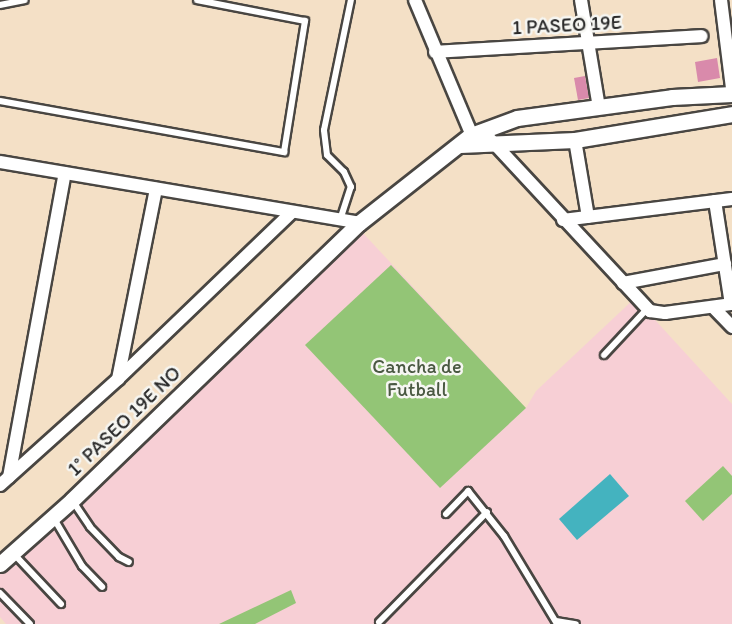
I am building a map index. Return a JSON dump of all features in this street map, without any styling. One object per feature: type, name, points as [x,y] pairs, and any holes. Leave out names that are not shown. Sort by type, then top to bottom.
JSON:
[{"type":"street","points":[[415,0],[435,52],[477,140],[563,220],[647,309],[665,313],[731,304],[715,201]]},
{"type":"street","points":[[581,0],[599,107]]},
{"type":"street","points":[[725,0],[732,88]]},
{"type":"street","name":"1 PASEO 19E","points":[[435,52],[702,36]]},
{"type":"street","name":"1° PASEO 19E NO","points":[[0,564],[72,500],[359,223],[477,140],[516,118],[672,97],[732,94]]},
{"type":"street","points":[[477,140],[575,140],[732,114]]},
{"type":"street","points":[[575,140],[588,217]]},
{"type":"street","points":[[0,162],[359,223]]},
{"type":"street","points":[[5,481],[65,173]]},
{"type":"street","points":[[118,379],[156,189]]},
{"type":"street","points":[[563,220],[732,199]]},
{"type":"street","points":[[5,481],[118,379],[292,212]]},
{"type":"street","points":[[623,283],[725,264]]},
{"type":"street","points":[[712,307],[732,327]]},
{"type":"lane","points":[[0,5],[25,0]]},
{"type":"lane","points":[[0,101],[284,152],[305,21],[198,0]]},
{"type":"lane","points":[[340,220],[351,187],[344,172],[327,155],[324,130],[351,0]]},
{"type":"lane","points":[[604,355],[647,309]]},
{"type":"lane","points":[[446,514],[468,491],[487,512],[557,622],[576,624]]},
{"type":"lane","points":[[72,500],[90,527],[129,562]]},
{"type":"lane","points":[[379,622],[487,512]]},
{"type":"lane","points":[[53,517],[82,567],[102,587]]},
{"type":"lane","points":[[12,553],[61,604]]},
{"type":"lane","points":[[0,593],[30,624]]},
{"type":"shaded area","points":[[362,232],[526,408],[536,391],[635,298],[732,404],[732,624],[6,624],[0,617],[0,574]]},
{"type":"green space","name":"Cancha de Futball","points":[[391,265],[526,408],[440,488],[305,345]]},
{"type":"green space","points":[[723,466],[732,476],[732,494],[703,521],[685,501]]},
{"type":"green space","points":[[291,590],[296,603],[255,624],[219,624]]},
{"type":"water","points":[[610,474],[629,496],[577,540],[559,519]]},
{"type":"building","points":[[717,58],[720,78],[698,82],[695,62]]},
{"type":"building","points":[[585,76],[589,98],[578,100],[574,78]]}]
